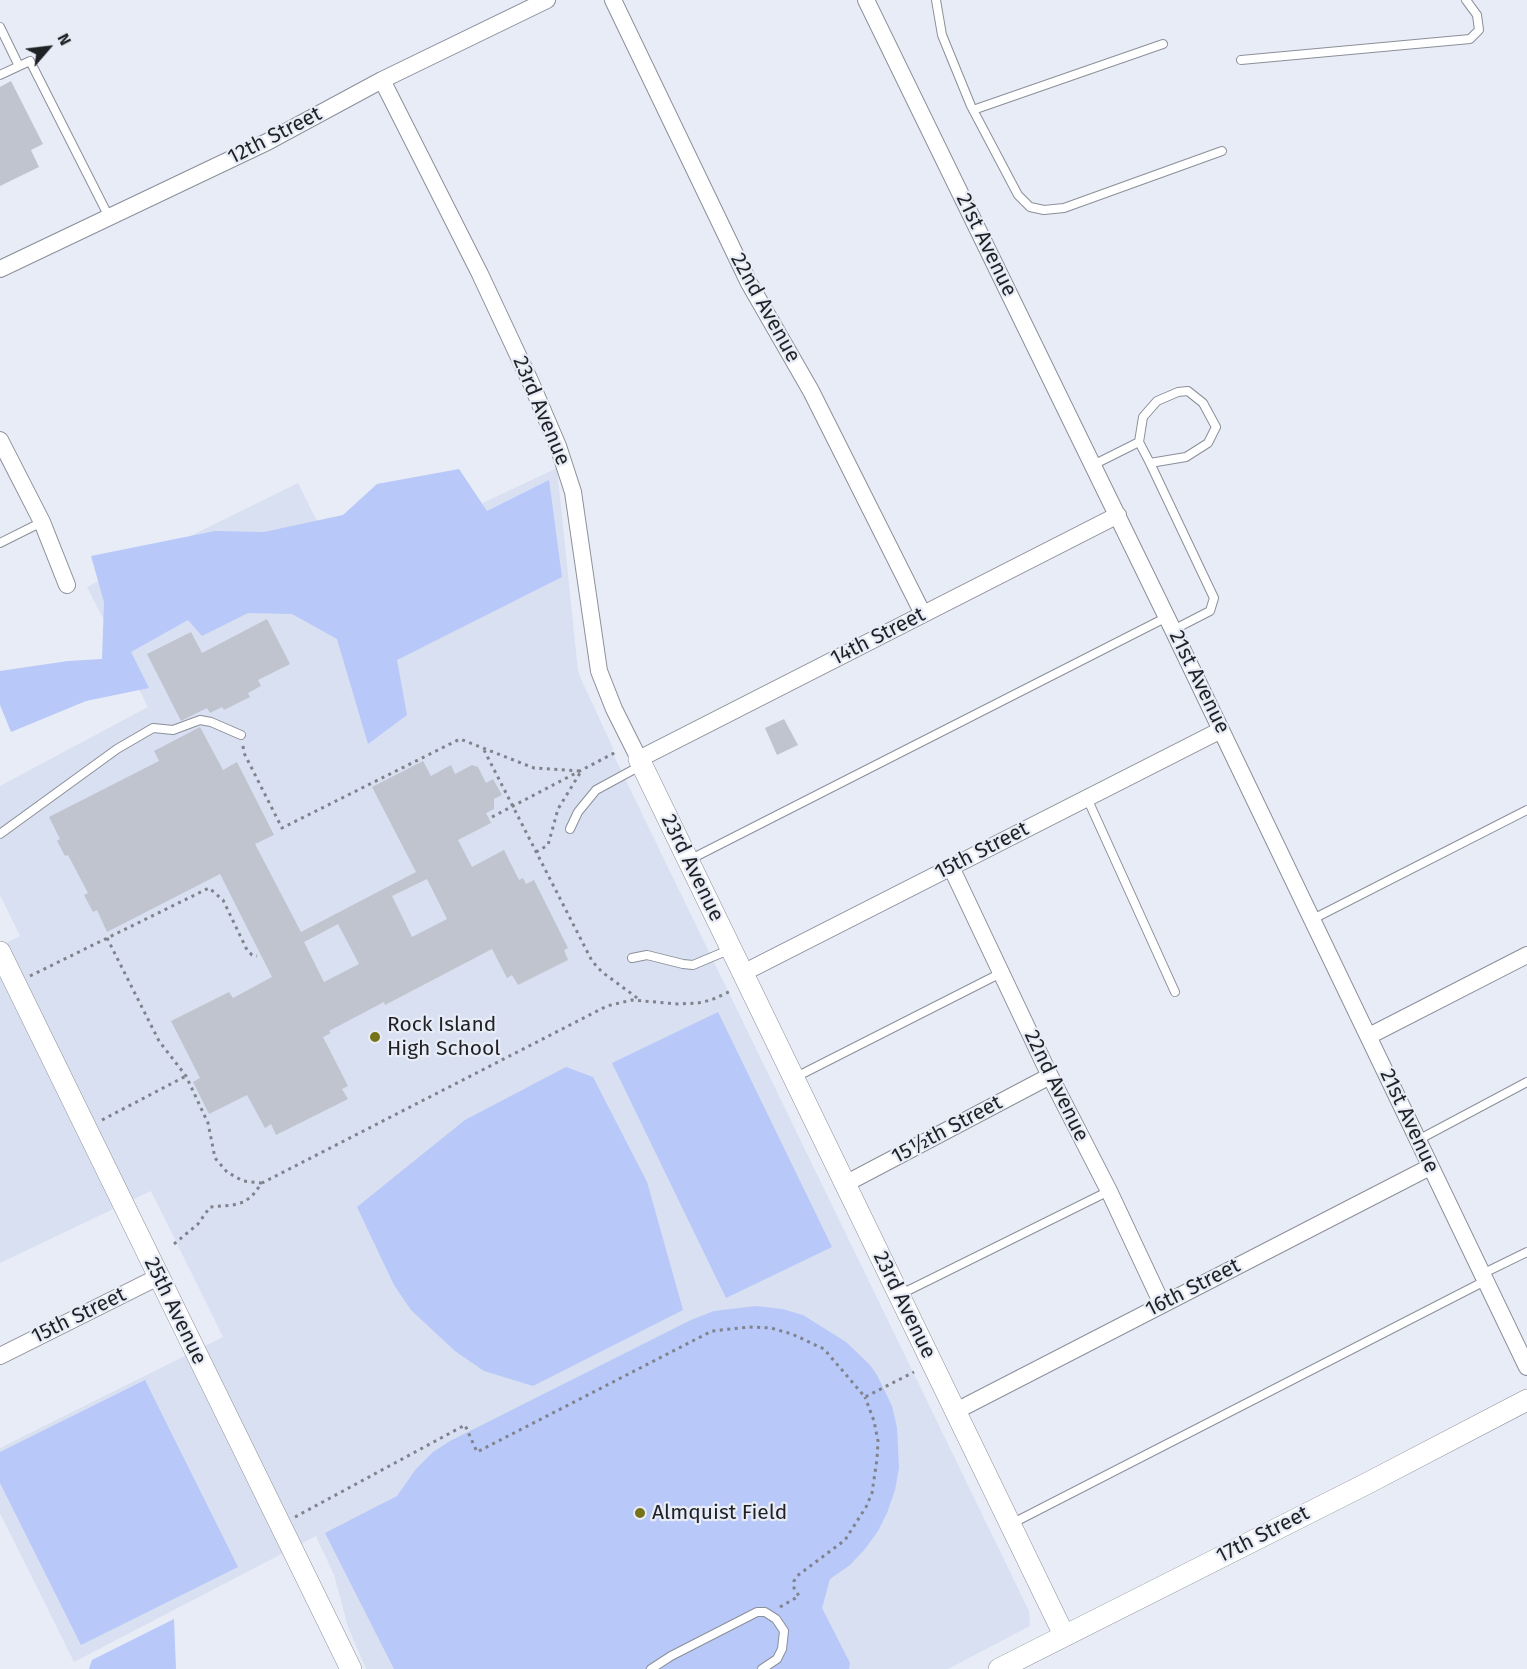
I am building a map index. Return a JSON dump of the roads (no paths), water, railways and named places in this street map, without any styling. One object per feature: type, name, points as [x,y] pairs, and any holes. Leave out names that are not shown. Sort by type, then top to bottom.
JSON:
[{"type":"street","name":"12th Street","points":[[0,269],[267,142],[382,80],[547,0]]},
{"type":"street","name":"22nd Avenue","points":[[613,0],[749,284],[811,391],[923,614]]},
{"type":"street","name":"21st Avenue","points":[[866,0],[1118,515],[1527,1367]]},
{"type":"street","name":"23rd Avenue","points":[[382,80],[480,274],[558,446],[573,492],[599,671],[614,709],[731,949],[738,982],[794,1078],[1064,1635]]},
{"type":"street","points":[[0,440],[42,522],[67,585]]},
{"type":"street","name":"14th Street","points":[[641,762],[1118,515]]},
{"type":"street","name":"15th Street","points":[[738,982],[951,867],[1221,730]]},
{"type":"street","name":"22nd Avenue","points":[[951,867],[1162,1304]]},
{"type":"street","name":"25th Avenue","points":[[0,952],[351,1669]]},
{"type":"street","points":[[1369,1036],[1527,955]]},
{"type":"street","name":"15½th Street","points":[[845,1184],[1050,1076]]},
{"type":"street","name":"16th Street","points":[[956,1411],[1430,1167]]},
{"type":"street","name":"15th Street","points":[[0,1356],[158,1277]]},
{"type":"street","name":"17th Street","points":[[999,1669],[1527,1400]]},
{"type":"lane","points":[[936,0],[942,35],[973,110],[1018,195],[1030,207],[1044,210],[1064,208],[1222,151]]},
{"type":"lane","points":[[1241,60],[1470,39],[1479,30],[1477,15],[1466,0]]},
{"type":"lane","points":[[0,27],[19,66]]},
{"type":"lane","points":[[973,110],[1163,44]]},
{"type":"lane","points":[[0,75],[30,61],[109,217]]},
{"type":"lane","points":[[688,860],[1170,623],[1210,610],[1214,598],[1139,442],[1143,417],[1157,400],[1178,392],[1188,391],[1203,403],[1216,427],[1208,443],[1186,457],[1150,463]]},
{"type":"lane","points":[[1093,465],[1139,442]]},
{"type":"lane","points":[[0,543],[42,522]]},
{"type":"lane","points":[[0,834],[117,750],[153,728],[173,730],[200,720],[211,722],[241,735]]},
{"type":"lane","points":[[570,829],[578,812],[596,790],[641,762]]},
{"type":"lane","points":[[1087,798],[1175,992]]},
{"type":"lane","points":[[1312,919],[1527,810]]},
{"type":"lane","points":[[632,958],[646,955],[693,965],[731,949]]},
{"type":"lane","points":[[794,1078],[1001,973]]},
{"type":"lane","points":[[1418,1140],[1527,1082]]},
{"type":"lane","points":[[899,1295],[1109,1191]]},
{"type":"lane","points":[[1011,1524],[1484,1278],[1527,1252]]},
{"type":"lane","points":[[651,1669],[671,1656],[757,1612],[765,1612],[776,1619],[784,1631],[782,1648],[777,1659],[762,1669]]},
{"type":"place","name":"Rock Island High School","points":[[375,1037]]},
{"type":"place","name":"Almquist Field","points":[[640,1513]]}]
